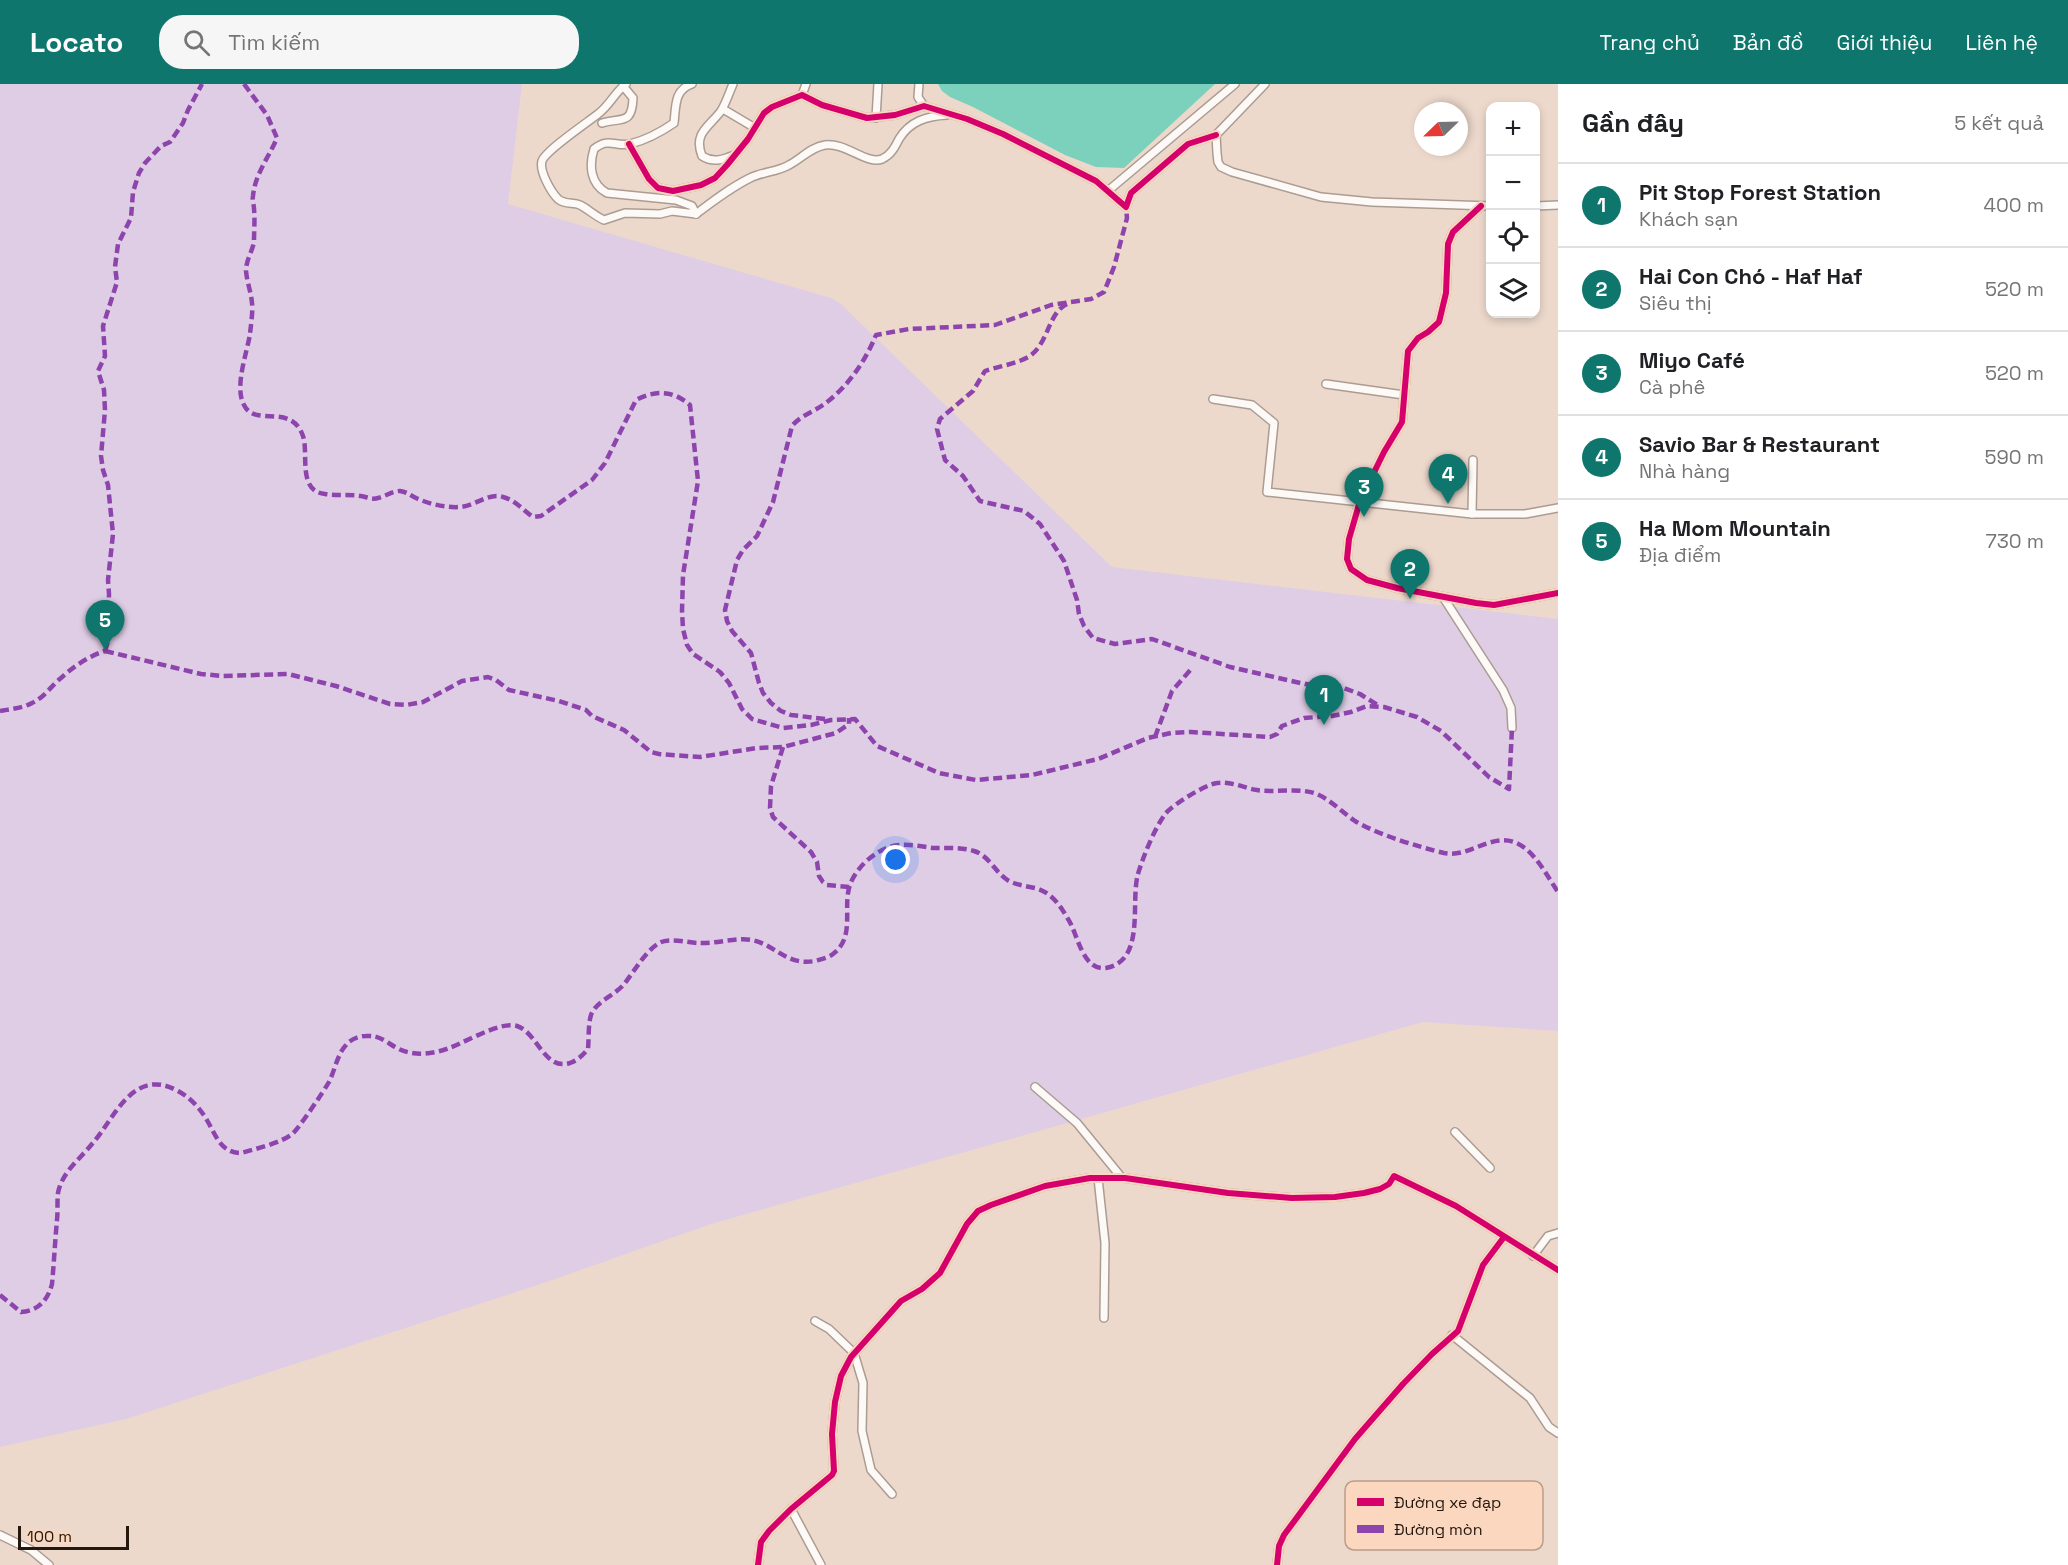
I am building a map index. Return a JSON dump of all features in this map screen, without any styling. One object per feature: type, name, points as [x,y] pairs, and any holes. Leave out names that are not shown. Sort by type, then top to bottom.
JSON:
[{"type":"street","points":[[692,84],[678,93],[674,123],[655,135],[629,144],[604,142],[594,149],[590,162],[594,180],[603,191],[645,198],[676,200],[692,206],[696,214]]},
{"type":"street","points":[[733,84],[723,109],[701,135],[699,149],[702,156],[717,161],[736,154]]},
{"type":"street","points":[[802,96],[806,84]]},
{"type":"street","points":[[876,118],[878,84]]},
{"type":"street","points":[[919,84],[918,97],[924,106]]},
{"type":"street","points":[[1108,190],[1234,84]]},
{"type":"street","points":[[629,144],[653,184],[664,190],[673,191],[709,182],[715,178],[736,154],[764,113],[771,107],[802,96],[822,105],[867,118],[895,115],[924,106],[983,125],[1030,147],[1096,181],[1126,207],[1131,193],[1188,144],[1216,135],[1265,84]]},
{"type":"street","points":[[602,123],[622,121],[629,116],[633,107],[633,98],[625,85],[606,108],[546,155],[542,167],[558,199],[581,206],[604,220],[625,213],[660,214],[672,211],[696,214],[721,195],[751,177],[786,167],[825,145],[842,146],[872,160],[879,160],[890,153],[913,123],[933,116],[954,115]]},
{"type":"street","points":[[723,109],[755,128]]},
{"type":"street","points":[[1216,135],[1216,153],[1221,167],[1321,197],[1346,201],[1486,206]]},
{"type":"street","points":[[1540,206],[1558,205]]},
{"type":"street","points":[[1481,206],[1454,232],[1448,244],[1446,292],[1439,322],[1418,338],[1408,351],[1402,422],[1384,452],[1360,501],[1349,539],[1347,559],[1351,568],[1367,580],[1443,597],[1494,605],[1558,593]]},
{"type":"street","points":[[1326,384],[1404,395]]},
{"type":"street","points":[[1213,399],[1252,405],[1274,423],[1267,492],[1472,514],[1525,514],[1558,508]]},
{"type":"street","points":[[1472,514],[1473,460]]},
{"type":"street","points":[[1443,597],[1503,690],[1511,708],[1512,728]]},
{"type":"street","points":[[1035,1087],[1077,1123],[1122,1178]]},
{"type":"street","points":[[1455,1132],[1490,1168]]},
{"type":"street","points":[[758,1565],[761,1542],[791,1509],[827,1480],[834,1471],[832,1434],[835,1402],[841,1376],[854,1353],[901,1301],[922,1289],[940,1273],[967,1224],[978,1211],[991,1205],[1044,1186],[1098,1178],[1122,1178],[1228,1193],[1292,1198],[1335,1197],[1371,1192],[1389,1184],[1394,1176],[1456,1206],[1558,1270]]},
{"type":"street","points":[[1098,1178],[1105,1242],[1104,1318]]},
{"type":"street","points":[[1533,1256],[1548,1236],[1558,1233]]},
{"type":"street","points":[[1277,1565],[1279,1546],[1284,1535],[1336,1461],[1403,1384],[1458,1331],[1483,1265],[1504,1238]]},
{"type":"street","points":[[815,1321],[829,1329],[854,1353],[863,1383],[862,1431],[871,1470],[892,1494]]},
{"type":"street","points":[[1452,1335],[1530,1398],[1549,1427],[1558,1433]]},
{"type":"street","points":[[791,1509],[821,1565]]},
{"type":"street","points":[[0,1535],[31,1550],[49,1565]]},
{"type":"shaded area","points":[[0,84],[522,84],[508,204],[831,298],[840,303],[1112,567],[1558,619],[1558,1031],[1423,1022],[711,1224],[538,1285],[126,1419],[0,1447]]},
{"type":"water","points":[[938,84],[1215,84],[1124,168],[1096,167],[1065,155],[950,97],[942,91]]},
{"type":"marked path","points":[[105,651],[108,641],[108,580],[113,534],[108,485],[101,456],[105,410],[104,390],[98,371],[105,356],[103,326],[117,282],[115,267],[118,244],[131,218],[133,192],[139,173],[161,146],[170,142],[183,123],[202,84]]},
{"type":"marked path","points":[[244,84],[267,115],[277,138],[254,188],[254,241],[246,271],[252,314],[240,389],[241,398],[249,412],[256,415],[282,417],[297,426],[305,444],[307,479],[316,491],[330,495],[356,495],[374,499],[400,491],[432,504],[455,507],[498,496],[511,500],[533,517],[541,516],[592,480],[605,463],[636,400],[657,393],[670,394],[684,400],[690,405],[698,481],[683,575],[683,629],[687,645],[693,654],[720,672],[729,683],[742,709],[752,719],[783,728],[831,720],[855,719],[877,746],[939,773],[976,780],[1032,775],[1098,759],[1148,738],[1171,733],[1191,732],[1270,737],[1277,734],[1282,726],[1304,718],[1332,716],[1367,706],[1384,707],[1417,717],[1441,731],[1489,777],[1509,789],[1512,728]]},
{"type":"marked path","points":[[825,719],[791,715],[771,703],[763,693],[751,653],[732,631],[725,610],[737,560],[757,536],[773,502],[792,426],[840,391],[861,365],[876,335],[909,329],[995,325],[1051,305],[1091,299],[1104,292],[1114,267],[1127,218],[1126,207]]},
{"type":"marked path","points":[[1067,304],[1056,314],[1041,343],[1030,356],[985,371],[973,391],[940,419],[937,429],[945,460],[963,476],[980,501],[1024,511],[1040,524],[1064,561],[1077,600],[1079,614],[1093,638],[1115,644],[1152,639],[1230,667],[1305,684],[1338,686],[1360,694],[1379,706]]},
{"type":"marked path","points":[[105,651],[201,674],[223,676],[288,674],[336,686],[390,704],[406,705],[423,702],[462,681],[488,677],[509,690],[559,701],[586,710],[592,716],[624,730],[651,752],[659,754],[700,757],[757,748],[783,747],[836,733],[849,724],[849,718]]},
{"type":"marked path","points":[[0,711],[37,701],[76,666],[105,651]]},
{"type":"marked path","points":[[1155,737],[1172,691],[1193,667]]},
{"type":"marked path","points":[[783,747],[771,786],[770,808],[773,817],[811,852],[817,862],[819,876],[823,882],[827,885],[849,887]]},
{"type":"marked path","points":[[0,1295],[21,1312],[37,1307],[45,1300],[52,1284],[60,1185],[67,1172],[92,1144],[117,1109],[137,1090],[149,1085],[162,1085],[182,1093],[199,1109],[218,1141],[228,1149],[241,1153],[275,1143],[292,1134],[329,1082],[343,1049],[350,1041],[358,1037],[375,1036],[400,1050],[422,1054],[448,1049],[509,1025],[524,1030],[554,1062],[570,1063],[588,1049],[589,1023],[594,1010],[621,987],[649,951],[663,941],[706,943],[746,939],[760,943],[796,961],[805,962],[831,955],[840,947],[844,939],[848,894],[853,878],[870,858],[892,846],[959,848],[980,853],[1009,881],[1041,890],[1050,896],[1068,919],[1086,958],[1091,964],[1106,968],[1119,963],[1127,954],[1132,943],[1138,874],[1162,819],[1170,809],[1183,800],[1217,783],[1257,790],[1302,791],[1317,794],[1350,818],[1374,831],[1444,853],[1462,852],[1496,841],[1514,842],[1534,857],[1558,892]]},
{"type":"cycle path","points":[[629,144],[649,179],[658,188],[673,191],[701,185],[715,178],[748,139],[764,113],[772,107],[802,95],[822,105],[867,118],[895,115],[924,106],[967,119],[1003,134],[1096,181],[1126,207],[1131,193],[1188,144],[1216,135]]},
{"type":"cycle path","points":[[1481,206],[1453,232],[1448,244],[1446,293],[1439,322],[1418,338],[1408,351],[1402,422],[1384,452],[1360,501],[1349,539],[1347,559],[1351,569],[1367,580],[1476,603],[1494,605],[1558,593]]},
{"type":"cycle path","points":[[758,1565],[761,1542],[769,1531],[834,1471],[832,1434],[835,1402],[841,1376],[851,1357],[901,1301],[922,1289],[940,1273],[967,1224],[978,1211],[991,1205],[1045,1186],[1090,1178],[1125,1178],[1228,1193],[1292,1198],[1335,1197],[1364,1193],[1389,1184],[1394,1176],[1456,1206],[1558,1270]]},
{"type":"cycle path","points":[[1277,1565],[1279,1546],[1284,1535],[1355,1439],[1403,1384],[1458,1331],[1483,1265],[1504,1237]]},
{"type":"place","name":"Savio Bar & Restaurant","points":[[1448,504]]},
{"type":"place","name":"Miyo Café","points":[[1364,517]]},
{"type":"place","name":"Hai Con Chó - Haf Haf","points":[[1410,599]]},
{"type":"place","name":"Ha Mom Mountain","points":[[105,650]]},
{"type":"place","name":"Pit Stop Forest Station","points":[[1324,725]]}]
